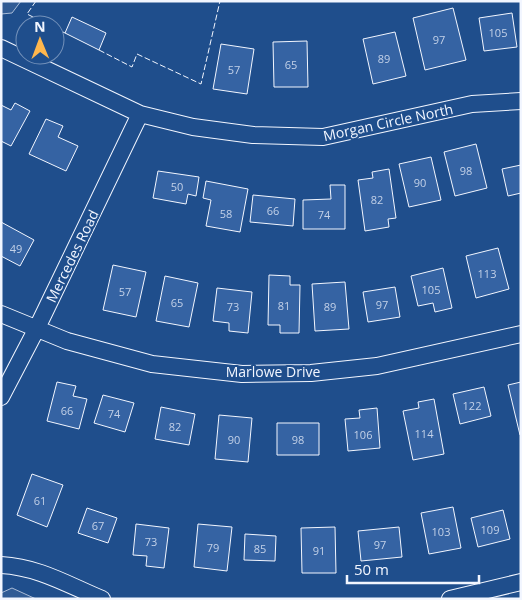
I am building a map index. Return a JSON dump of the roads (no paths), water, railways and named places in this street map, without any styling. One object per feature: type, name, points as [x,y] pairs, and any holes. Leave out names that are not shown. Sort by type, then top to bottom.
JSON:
[{"type":"street","name":"Morgan Circle North","points":[[1,48],[140,114],[193,127],[253,135],[323,137],[472,104],[521,101]]},
{"type":"street","name":"Mercedes Road","points":[[1,397],[36,330],[140,114]]},
{"type":"street","name":"Marlowe Drive","points":[[1,314],[36,330],[67,341],[152,364],[242,374],[312,373],[377,366],[521,334]]},
{"type":"street","points":[[1,565],[16,566],[50,574],[102,599]]},
{"type":"street","points":[[450,599],[521,582]]}]
